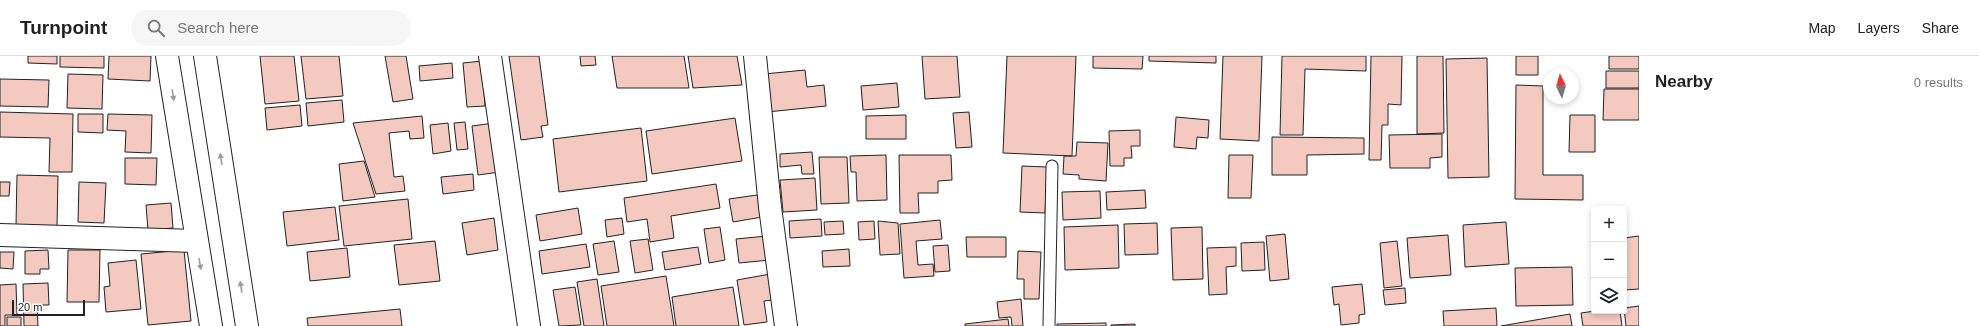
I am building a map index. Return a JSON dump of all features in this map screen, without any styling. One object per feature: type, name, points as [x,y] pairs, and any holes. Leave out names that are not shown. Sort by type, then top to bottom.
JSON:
[{"type":"street","points":[[167,56],[211,326]]},
{"type":"street","points":[[205,56],[247,326]]},
{"type":"street","points":[[490,56],[529,326]]},
{"type":"street","points":[[755,56],[770,207],[786,326]]},
{"type":"street","points":[[0,235],[196,241]]},
{"type":"lane","points":[[1049,326],[1052,166]]},
{"type":"building","points":[[28,56],[57,56],[57,64],[28,63]]},
{"type":"building","points":[[60,56],[104,56],[104,68],[60,67]]},
{"type":"building","points":[[109,56],[151,56],[150,81],[108,79]]},
{"type":"building","points":[[260,56],[294,56],[299,101],[265,104]]},
{"type":"building","points":[[301,56],[339,56],[343,96],[306,99]]},
{"type":"building","points":[[385,56],[406,56],[413,99],[393,102]]},
{"type":"building","points":[[509,56],[539,56],[548,125],[541,126],[543,137],[521,140]]},
{"type":"building","points":[[580,56],[595,56],[596,65],[581,66]]},
{"type":"building","points":[[612,56],[684,56],[689,88],[617,88]]},
{"type":"building","points":[[688,56],[737,56],[742,85],[693,88]]},
{"type":"building","points":[[922,56],[957,56],[960,97],[925,99]]},
{"type":"building","points":[[1007,56],[1076,56],[1072,156],[1003,153]]},
{"type":"building","points":[[1093,56],[1143,56],[1142,69],[1093,68]]},
{"type":"building","points":[[1149,56],[1216,56],[1216,63],[1149,61]]},
{"type":"building","points":[[1223,56],[1262,56],[1259,141],[1220,139]]},
{"type":"building","points":[[1282,56],[1366,56],[1366,71],[1305,69],[1303,135],[1280,135]]},
{"type":"building","points":[[1371,56],[1402,56],[1401,105],[1388,104],[1388,125],[1382,125],[1381,160],[1369,160]]},
{"type":"building","points":[[1417,56],[1443,56],[1444,133],[1417,134]]},
{"type":"building","points":[[1516,56],[1538,56],[1538,75],[1516,75]]},
{"type":"building","points":[[1609,56],[1639,56],[1639,69],[1609,69]]},
{"type":"building","points":[[1487,58],[1489,177],[1448,178],[1446,59]]},
{"type":"building","points":[[482,61],[485,106],[467,107],[463,63]]},
{"type":"building","points":[[452,63],[453,78],[420,81],[419,66]]},
{"type":"building","points":[[805,70],[807,87],[824,85],[826,106],[767,112],[764,74]]},
{"type":"building","points":[[1606,71],[1639,71],[1639,88],[1606,88]]},
{"type":"building","points":[[68,74],[103,75],[102,109],[67,108]]},
{"type":"building","points":[[0,79],[49,80],[48,107],[0,106]]},
{"type":"building","points":[[897,83],[899,107],[863,110],[861,86]]},
{"type":"building","points":[[1516,85],[1543,86],[1543,175],[1583,175],[1583,200],[1515,199]]},
{"type":"building","points":[[1604,89],[1639,89],[1639,120],[1603,120]]},
{"type":"building","points":[[342,100],[344,122],[308,126],[306,103]]},
{"type":"building","points":[[300,105],[302,126],[267,130],[265,108]]},
{"type":"building","points":[[0,112],[73,114],[72,172],[49,172],[50,138],[0,137]]},
{"type":"building","points":[[969,112],[972,147],[956,148],[953,113]]},
{"type":"building","points":[[78,114],[103,114],[103,133],[78,132]]},
{"type":"building","points":[[108,114],[152,115],[151,153],[125,152],[126,131],[107,130]]},
{"type":"building","points":[[906,115],[906,139],[866,139],[866,116]]},
{"type":"building","points":[[1570,115],[1595,115],[1595,152],[1569,152]]},
{"type":"building","points":[[422,116],[424,138],[410,139],[409,131],[389,133],[394,177],[403,176],[405,191],[376,194],[353,123]]},
{"type":"building","points":[[1176,117],[1209,120],[1208,138],[1197,137],[1196,149],[1174,147]]},
{"type":"building","points":[[735,118],[742,161],[652,174],[646,131]]},
{"type":"building","points":[[465,122],[468,149],[457,150],[454,123]]},
{"type":"building","points":[[448,123],[451,151],[433,154],[430,125]]},
{"type":"building","points":[[494,123],[500,172],[478,175],[472,126]]},
{"type":"building","points":[[641,128],[647,181],[559,192],[553,139]]},
{"type":"building","points":[[1140,130],[1140,146],[1131,146],[1132,158],[1124,158],[1124,166],[1110,166],[1109,131]]},
{"type":"building","points":[[1442,134],[1442,157],[1430,158],[1430,168],[1390,168],[1389,135]]},
{"type":"building","points":[[1272,137],[1364,138],[1364,154],[1307,155],[1307,175],[1272,175]]},
{"type":"building","points":[[1077,142],[1108,143],[1106,181],[1079,179],[1079,175],[1063,174],[1064,156],[1076,156]]},
{"type":"building","points":[[812,152],[814,174],[802,174],[801,165],[780,167],[780,154]]},
{"type":"building","points":[[886,155],[887,200],[857,201],[856,172],[851,172],[850,156]]},
{"type":"building","points":[[899,155],[951,155],[952,180],[938,181],[938,193],[918,193],[919,213],[900,213]]},
{"type":"building","points":[[1229,155],[1253,155],[1251,198],[1228,198]]},
{"type":"building","points":[[819,157],[847,157],[849,203],[821,204]]},
{"type":"building","points":[[125,158],[157,158],[156,185],[125,184]]},
{"type":"building","points":[[364,161],[375,197],[343,201],[339,164]]},
{"type":"building","points":[[1022,166],[1047,167],[1045,213],[1020,212]]},
{"type":"building","points":[[473,174],[474,190],[443,194],[441,177]]},
{"type":"building","points":[[17,175],[58,176],[57,226],[16,225]]},
{"type":"building","points":[[815,178],[817,210],[783,212],[780,180]]},
{"type":"building","points":[[0,182],[10,182],[9,196],[0,196]]},
{"type":"building","points":[[79,182],[106,183],[104,223],[78,222]]},
{"type":"building","points":[[716,184],[720,208],[671,216],[674,238],[650,242],[647,219],[627,222],[624,198]]},
{"type":"building","points":[[1145,190],[1146,208],[1107,210],[1106,192]]},
{"type":"building","points":[[1100,191],[1101,218],[1063,220],[1062,192]]},
{"type":"building","points":[[764,194],[768,216],[733,222],[729,199]]},
{"type":"building","points":[[408,199],[412,239],[344,246],[339,206]]},
{"type":"building","points":[[171,203],[173,228],[148,230],[146,205]]},
{"type":"building","points":[[335,207],[339,240],[287,246],[283,212]]},
{"type":"building","points":[[578,208],[582,234],[540,241],[536,215]]},
{"type":"building","points":[[494,218],[498,250],[467,255],[462,223]]},
{"type":"building","points":[[622,218],[624,234],[607,237],[605,220]]},
{"type":"building","points":[[821,219],[822,236],[790,238],[789,221]]},
{"type":"building","points":[[940,220],[942,239],[916,241],[918,265],[933,264],[934,276],[904,278],[900,224]]},
{"type":"building","points":[[843,221],[844,234],[825,235],[824,222]]},
{"type":"building","points":[[874,221],[875,239],[859,240],[858,222]]},
{"type":"building","points":[[878,221],[898,223],[900,254],[880,255]]},
{"type":"building","points":[[1506,222],[1509,264],[1465,267],[1463,225]]},
{"type":"building","points":[[1157,223],[1158,254],[1125,255],[1124,224]]},
{"type":"building","points":[[1118,225],[1119,268],[1065,270],[1064,227]]},
{"type":"building","points":[[720,227],[725,260],[709,263],[704,229]]},
{"type":"building","points":[[1202,227],[1203,279],[1173,280],[1171,228]]},
{"type":"building","points":[[1285,234],[1289,279],[1270,281],[1266,236]]},
{"type":"building","points":[[1448,235],[1451,275],[1410,278],[1407,238]]},
{"type":"building","points":[[767,236],[770,260],[739,263],[736,239]]},
{"type":"building","points":[[1639,236],[1639,289],[1627,290],[1627,238]]},
{"type":"building","points":[[966,237],[1006,237],[1006,257],[967,257]]},
{"type":"building","points":[[648,239],[653,270],[635,273],[630,241]]},
{"type":"building","points":[[435,241],[440,281],[399,285],[394,245]]},
{"type":"building","points":[[614,241],[619,272],[598,275],[593,244]]},
{"type":"building","points":[[1397,241],[1402,286],[1384,288],[1380,243]]},
{"type":"building","points":[[1264,242],[1265,270],[1242,271],[1241,243]]},
{"type":"building","points":[[586,244],[590,267],[542,274],[539,251]]},
{"type":"building","points":[[948,245],[950,271],[935,272],[933,246]]},
{"type":"building","points":[[698,247],[701,264],[665,270],[662,252]]},
{"type":"building","points":[[1236,247],[1236,266],[1226,267],[1227,294],[1209,295],[1207,248]]},
{"type":"building","points":[[347,248],[350,277],[310,281],[307,252]]},
{"type":"building","points":[[849,249],[850,266],[823,267],[822,251]]},
{"type":"building","points":[[48,250],[49,269],[40,269],[40,274],[25,274],[25,251]]},
{"type":"building","points":[[68,250],[100,250],[99,302],[67,302]]},
{"type":"building","points":[[184,250],[191,321],[148,325],[141,254]]},
{"type":"building","points":[[1018,251],[1041,252],[1039,299],[1024,299],[1024,279],[1017,279]]},
{"type":"building","points":[[0,252],[14,252],[13,269],[0,268]]},
{"type":"building","points":[[136,260],[141,309],[106,312],[104,287],[110,286],[108,263]]},
{"type":"building","points":[[1572,267],[1573,305],[1516,306],[1515,268]]},
{"type":"building","points":[[776,273],[780,299],[764,301],[767,322],[744,325],[737,280]]},
{"type":"building","points":[[666,276],[674,326],[607,326],[601,286]]},
{"type":"building","points":[[597,279],[604,326],[584,326],[577,282]]},
{"type":"building","points":[[48,283],[49,305],[37,305],[38,326],[24,326],[23,284]]},
{"type":"building","points":[[16,284],[17,315],[5,315],[5,326],[0,326],[0,285]]},
{"type":"building","points":[[1362,284],[1365,314],[1359,315],[1359,323],[1341,325],[1339,304],[1334,305],[1332,287]]},
{"type":"building","points":[[575,287],[581,325],[559,326],[553,290]]},
{"type":"building","points":[[733,287],[739,326],[676,326],[672,297]]},
{"type":"building","points":[[1405,288],[1406,303],[1385,305],[1383,290]]},
{"type":"building","points":[[1021,299],[1023,326],[1012,326],[1011,317],[999,318],[997,302]]},
{"type":"building","points":[[1639,306],[1639,326],[1626,326],[1625,314],[1627,314],[1627,308]]},
{"type":"building","points":[[1496,308],[1497,326],[1444,326],[1443,311]]},
{"type":"building","points":[[400,309],[402,326],[308,326],[307,318]]},
{"type":"building","points":[[1591,312],[1591,314],[1620,314],[1622,326],[1583,326],[1581,313]]},
{"type":"building","points":[[1570,314],[1572,326],[1501,326]]},
{"type":"building","points":[[7,317],[21,317],[21,326],[7,326]]},
{"type":"building","points":[[1008,319],[1009,326],[965,326],[965,324]]},
{"type":"building","points":[[1106,323],[1106,326],[1057,326],[1057,324]]},
{"type":"building","points":[[1135,324],[1135,326],[1111,326],[1111,325]]}]
